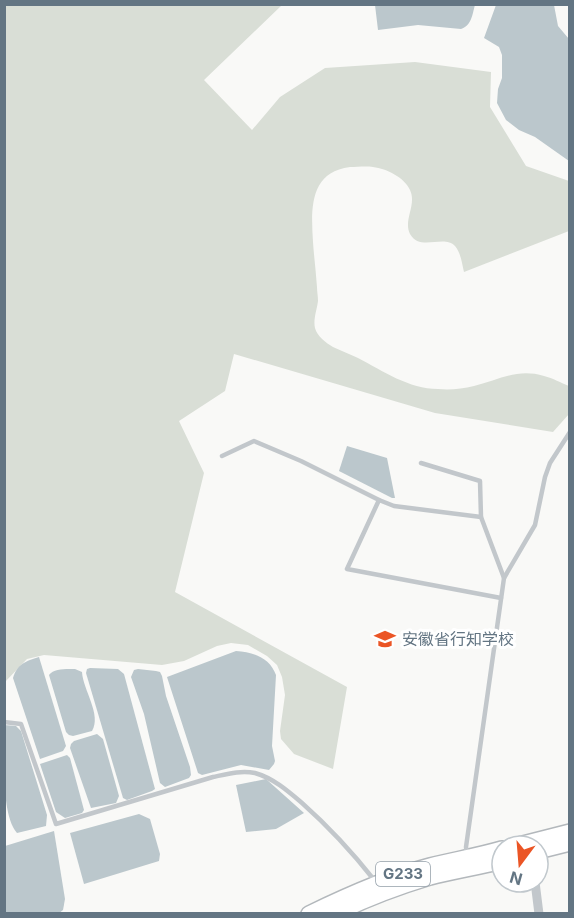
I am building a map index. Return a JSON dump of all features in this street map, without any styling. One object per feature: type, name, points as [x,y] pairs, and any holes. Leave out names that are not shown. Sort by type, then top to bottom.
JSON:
[{"type":"highway","points":[[550,837],[570,832]]},
{"type":"highway","points":[[550,848],[570,843]]},
{"type":"highway","name":"G233","points":[[309,914],[377,884],[429,866],[490,852]]},
{"type":"highway","name":"G233","points":[[335,914],[406,885],[490,864]]},
{"type":"street","points":[[537,894],[540,914]]},
{"type":"lane","points":[[468,857],[466,848],[504,578],[535,525],[550,463],[570,432]]},
{"type":"lane","points":[[222,456],[254,441],[394,506],[481,517]]},
{"type":"lane","points":[[421,463],[480,481],[481,517],[504,578]]},
{"type":"lane","points":[[379,500],[346,569],[501,598]]},
{"type":"lane","points":[[4,722],[21,723],[56,824],[213,777],[236,772],[256,774],[279,784],[314,814],[353,852],[377,884]]},
{"type":"shaded area","points":[[375,4],[475,5],[469,22],[461,29],[418,25],[378,30]]},
{"type":"shaded area","points":[[5,5],[282,5],[204,80],[252,130],[280,97],[325,68],[415,62],[491,72],[490,107],[526,166],[569,181],[569,231],[464,272],[455,246],[445,242],[420,242],[410,234],[408,223],[412,196],[410,190],[394,174],[384,170],[350,167],[337,170],[327,176],[315,194],[312,217],[318,301],[315,325],[322,339],[333,347],[396,378],[427,388],[465,388],[525,373],[554,379],[569,386],[569,414],[553,432],[435,413],[234,354],[225,391],[179,421],[204,473],[175,592],[347,687],[333,769],[294,754],[281,739],[285,695],[282,677],[277,665],[248,645],[231,643],[217,646],[184,661],[162,665],[44,655],[27,659],[5,682]]},
{"type":"shaded area","points":[[496,5],[554,5],[558,26],[569,39],[569,161],[506,120],[497,103],[502,78],[502,55],[499,47],[484,38]]},
{"type":"shaded area","points":[[347,446],[387,458],[395,498],[339,471]]},
{"type":"shaded area","points":[[236,651],[249,653],[265,660],[276,675],[272,746],[275,761],[269,770],[241,765],[202,775],[198,773],[167,677]]},
{"type":"shaded area","points":[[39,657],[66,746],[63,751],[40,759],[13,678],[17,669],[23,664]]},
{"type":"shaded area","points":[[90,668],[118,669],[124,674],[155,789],[152,791],[127,800],[123,798],[86,673]]},
{"type":"shaded area","points":[[75,669],[82,672],[95,718],[92,731],[73,736],[66,732],[49,675],[57,670]]},
{"type":"shaded area","points":[[134,670],[160,672],[190,767],[189,778],[165,787],[160,783],[144,714],[131,677]]},
{"type":"shaded area","points":[[4,725],[16,726],[21,731],[47,815],[46,826],[17,833],[12,824],[6,797]]},
{"type":"shaded area","points":[[97,734],[103,739],[119,796],[116,803],[91,808],[70,748],[74,741]]},
{"type":"shaded area","points":[[67,755],[70,758],[84,810],[82,813],[65,818],[56,812],[40,764]]},
{"type":"shaded area","points":[[266,779],[304,813],[276,829],[246,832],[236,785]]},
{"type":"shaded area","points":[[139,814],[150,819],[160,854],[159,861],[84,884],[70,833]]},
{"type":"shaded area","points":[[54,831],[65,899],[63,910],[58,914],[5,913],[5,846]]},
{"type":"place","name":"安徽省行知学校","points":[[385,639]]}]
